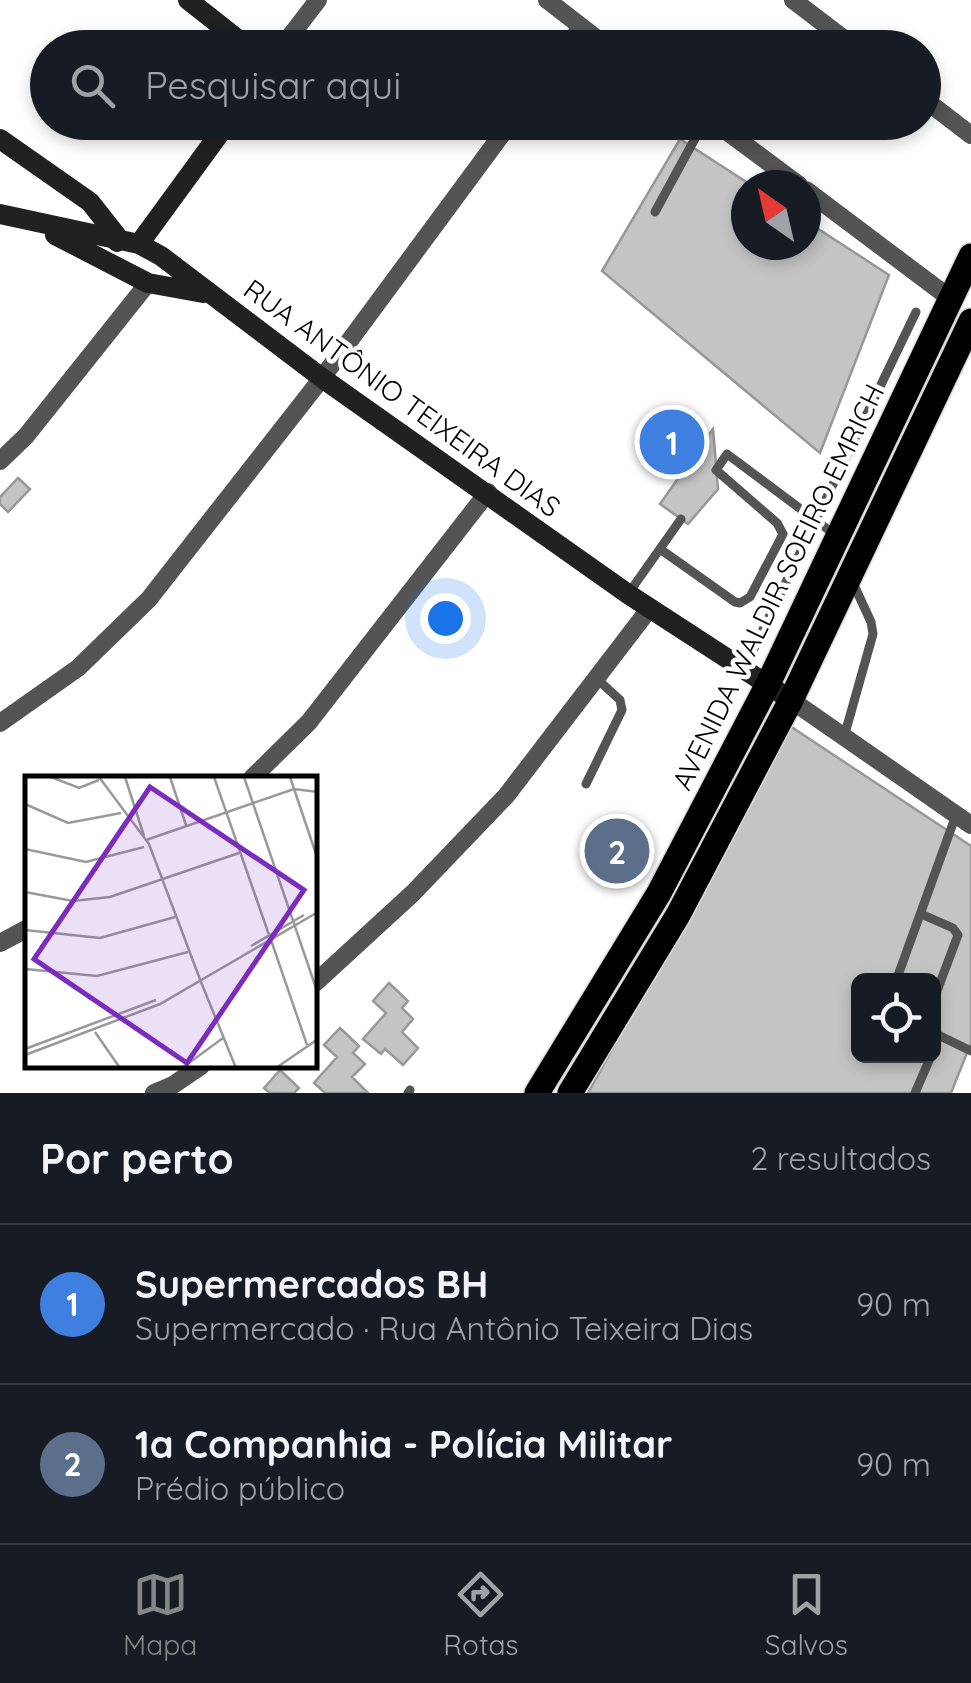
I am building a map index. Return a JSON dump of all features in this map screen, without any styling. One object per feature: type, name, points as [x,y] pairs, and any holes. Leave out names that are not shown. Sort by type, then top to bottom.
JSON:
[{"type":"main road","points":[[188,0],[226,30]]},
{"type":"main road","points":[[0,139],[90,202],[130,242]]},
{"type":"main road","points":[[110,265],[109,253],[130,242],[213,140]]},
{"type":"main road","points":[[0,214],[130,242],[161,256],[209,294]]},
{"type":"main road","name":"RUA ANTÔNIO TEIXEIRA DIAS","points":[[30,223],[148,282],[209,294],[628,594],[790,700]]},
{"type":"main road","points":[[148,282],[160,271],[161,256]]},
{"type":"main road","name":"AVENIDA WALDIR SOEIRO EMRICH","points":[[536,1093],[659,893],[768,684],[827,528],[971,256]]},
{"type":"main road","name":"AVENIDA WALDIR SOEIRO EMRICH","points":[[570,1093],[678,915],[790,700],[971,322]]},
{"type":"street","points":[[295,30],[318,0]]},
{"type":"street","points":[[547,0],[584,30]]},
{"type":"street","points":[[794,0],[833,30]]},
{"type":"street","points":[[941,112],[971,135]]},
{"type":"street","points":[[0,723],[78,668],[149,600],[322,378],[497,140]]},
{"type":"street","points":[[738,140],[779,170]]},
{"type":"street","points":[[821,201],[951,300]]},
{"type":"street","points":[[0,461],[26,436],[148,282]]},
{"type":"street","points":[[254,776],[309,722],[488,492]]},
{"type":"street","points":[[318,981],[413,893],[506,796],[650,608]]},
{"type":"street","points":[[790,700],[964,820]]},
{"type":"street","points":[[0,943],[25,930]]},
{"type":"street","points":[[154,1093],[198,1068]]},
{"type":"lane","points":[[655,212],[694,140]]},
{"type":"lane","points":[[744,669],[827,528],[916,312]]},
{"type":"lane","points":[[660,549],[735,602],[750,597],[783,534],[777,523],[716,470],[727,454],[827,528]]},
{"type":"lane","points":[[628,594],[681,519]]},
{"type":"lane","points":[[844,737],[872,634],[871,622],[849,573]]},
{"type":"lane","points":[[586,784],[622,710],[620,700],[596,678]]},
{"type":"lane","points":[[899,973],[964,820]]},
{"type":"lane","points":[[921,914],[953,928],[958,935],[941,980]]},
{"type":"lane","points":[[941,1036],[971,1051]]},
{"type":"lane","points":[[915,1093],[927,1063]]},
{"type":"building","points":[[679,140],[731,172],[731,260],[821,260],[821,231],[889,275],[820,453],[602,271]]},
{"type":"building","points":[[713,429],[718,489],[688,524],[660,504]]},
{"type":"building","points":[[18,478],[30,489],[8,512],[0,504],[0,497]]},
{"type":"building","points":[[790,726],[971,846],[971,1043],[951,1093],[588,1093]]},
{"type":"building","points":[[389,983],[408,1001],[402,1008],[413,1019],[402,1032],[418,1048],[403,1065],[385,1049],[381,1054],[363,1039],[386,1013],[373,1001]]},
{"type":"building","points":[[340,1028],[359,1046],[353,1053],[365,1064],[352,1077],[368,1093],[325,1093],[314,1083],[337,1057],[324,1045]]},
{"type":"building","points":[[280,1070],[299,1088],[294,1093],[270,1093],[264,1088]]},
{"type":"place","name":"Supermercados BH","points":[[672,442]]},
{"type":"place","name":"1a Companhia - Polícia Militar","points":[[617,851]]}]
